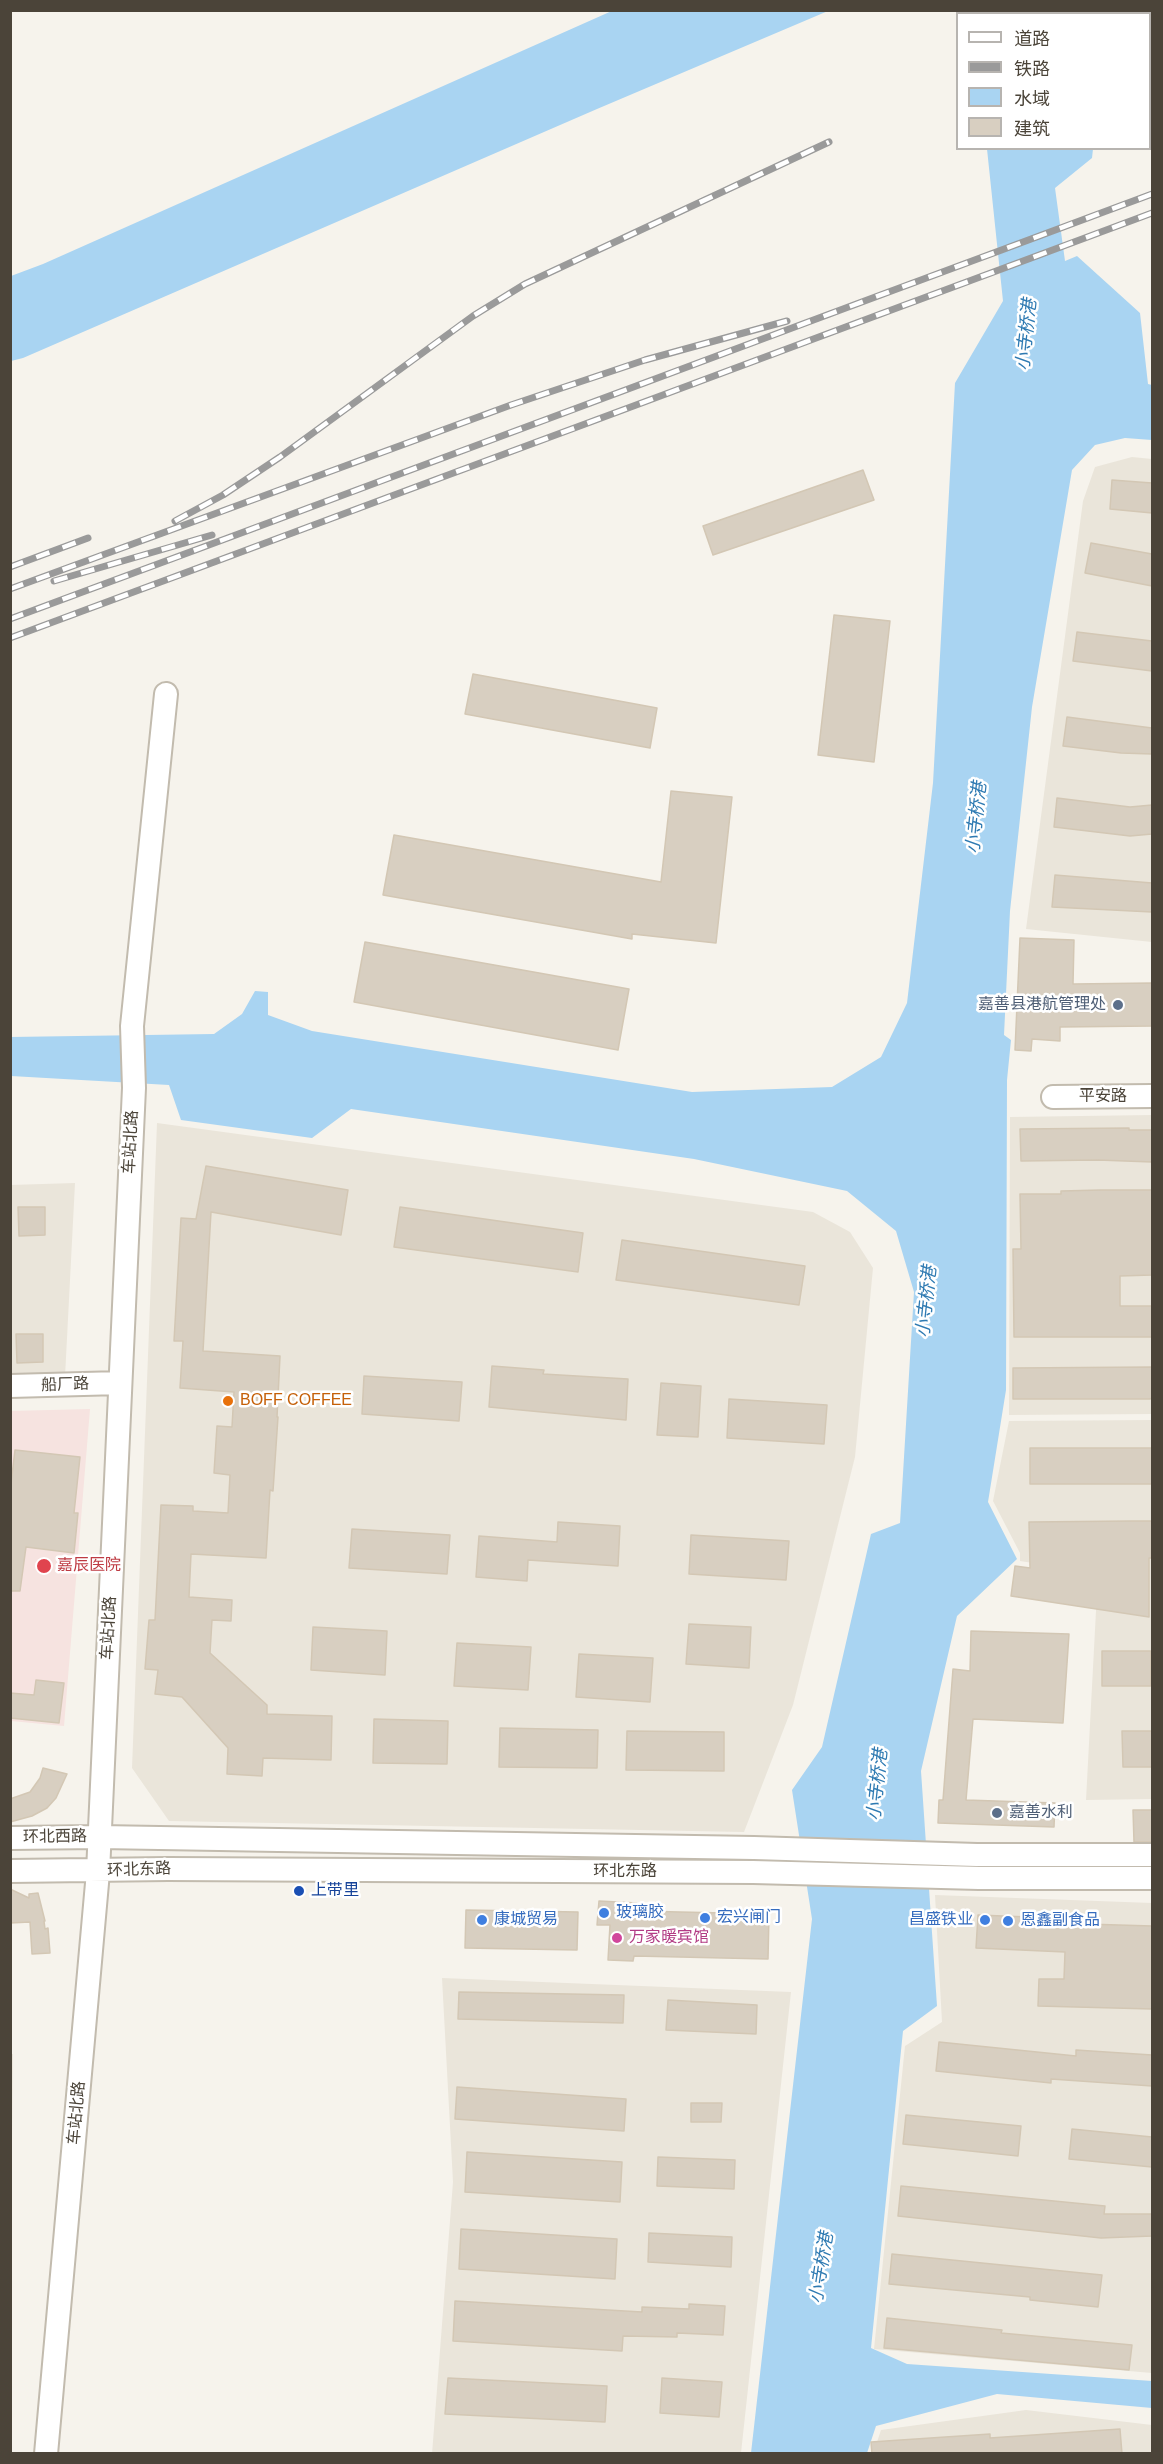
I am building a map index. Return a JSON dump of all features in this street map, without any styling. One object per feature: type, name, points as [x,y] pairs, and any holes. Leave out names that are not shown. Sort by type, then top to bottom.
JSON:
[{"type":"street","name":"车站北路","points":[[46,2454],[98,1872],[134,1088],[132,1026],[166,694]]},
{"type":"street","name":"平安路","points":[[1053,1097],[1152,1096]]},
{"type":"street","name":"船厂路","points":[[10,1386],[120,1383]]},
{"type":"street","name":"环北西路","points":[[10,1838],[100,1837]]},
{"type":"street","name":"环北东路","points":[[100,1837],[754,1848],[977,1855],[1152,1855]]},
{"type":"street","name":"环北东路","points":[[98,1872],[190,1869],[753,1872],[979,1878],[1152,1878]]},
{"type":"street","name":"环北西路","points":[[10,1871],[98,1872]]},
{"type":"shaded area","points":[[1132,457],[1152,459],[1152,942],[1026,929],[1083,501],[1095,467]]},
{"type":"shaded area","points":[[1152,1115],[1152,1414],[1009,1415],[1010,1117]]},
{"type":"shaded area","points":[[157,1123],[813,1212],[850,1232],[873,1268],[855,1457],[793,1705],[744,1832],[169,1821],[132,1768]]},
{"type":"shaded area","points":[[75,1183],[65,1377],[11,1378],[10,1185]]},
{"type":"shaded area","name":"嘉辰医院","points":[[90,1409],[64,1726],[11,1721],[10,1411]]},
{"type":"shaded area","points":[[1152,1420],[1152,1799],[1086,1800],[1098,1573],[1020,1561],[1020,1553],[993,1501],[1009,1421]]},
{"type":"shaded area","points":[[935,1895],[1152,1903],[1152,2373],[874,2349],[905,2046],[942,2022]]},
{"type":"shaded area","points":[[442,1978],[791,1992],[741,2453],[432,2454],[453,2182]]},
{"type":"shaded area","points":[[10,2054],[13,2054],[11,2229],[10,2229]]},
{"type":"shaded area","points":[[1026,2410],[1152,2425],[1152,2453],[873,2454],[881,2430]]},
{"type":"water","points":[[614,10],[828,11],[23,358],[11,361],[11,276],[43,264]]},
{"type":"water","points":[[987,10],[1111,11],[1111,12],[988,12]]},
{"type":"water","name":"小寺桥港","points":[[987,150],[1093,150],[1092,158],[1055,188],[1065,261],[1077,256],[1140,313],[1148,384],[1152,385],[1152,440],[1125,438],[1095,445],[1072,470],[1032,707],[1010,911],[1004,1035],[1011,1040],[1007,1080],[1006,1390],[988,1502],[1017,1559],[957,1616],[921,1771],[937,2006],[903,2031],[871,2348],[907,2364],[1152,2381],[1152,2408],[997,2394],[876,2426],[867,2453],[751,2453],[812,1919],[792,1790],[822,1747],[871,1534],[900,1523],[914,1292],[896,1231],[847,1191],[694,1159],[351,1109],[312,1138],[181,1120],[169,1085],[11,1076],[10,1037],[214,1034],[242,1014],[255,991],[268,992],[268,1015],[312,1031],[692,1092],[832,1087],[881,1057],[907,1003],[933,783],[955,383],[1003,301]]},
{"type":"building","points":[[863,470],[874,500],[713,555],[703,526]]},
{"type":"building","points":[[1112,480],[1152,483],[1152,513],[1110,509]]},
{"type":"building","points":[[1091,543],[1152,554],[1152,586],[1085,573]]},
{"type":"building","points":[[834,615],[890,621],[874,762],[818,755]]},
{"type":"building","points":[[1077,632],[1152,641],[1152,671],[1073,661]]},
{"type":"building","points":[[473,674],[657,708],[650,748],[465,714]]},
{"type":"building","points":[[1067,717],[1152,728],[1152,754],[1063,746]]},
{"type":"building","points":[[671,791],[732,797],[716,943],[632,934],[632,939],[383,895],[394,835],[661,882]]},
{"type":"building","points":[[1057,798],[1130,807],[1152,805],[1152,834],[1130,836],[1054,827]]},
{"type":"building","points":[[1055,875],[1152,883],[1152,912],[1052,907]]},
{"type":"building","points":[[1020,938],[1074,940],[1073,984],[1152,983],[1152,1026],[1060,1027],[1060,1041],[1032,1039],[1031,1051],[1015,1050]]},
{"type":"building","points":[[365,942],[629,989],[618,1050],[354,1002]]},
{"type":"building","points":[[1129,1128],[1129,1130],[1152,1130],[1152,1162],[1021,1161],[1020,1129]]},
{"type":"building","points":[[206,1166],[348,1190],[341,1235],[211,1212],[203,1351],[280,1356],[278,1417],[266,1558],[191,1554],[189,1597],[232,1600],[231,1621],[212,1620],[210,1653],[267,1705],[267,1714],[332,1716],[331,1760],[263,1758],[262,1776],[227,1774],[228,1748],[182,1697],[155,1694],[158,1670],[145,1669],[149,1620],[155,1620],[161,1505],[193,1506],[193,1511],[228,1513],[230,1475],[214,1473],[217,1426],[232,1427],[234,1392],[180,1388],[183,1341],[174,1341],[181,1218],[196,1219]]},
{"type":"building","points":[[1152,1190],[1152,1275],[1120,1276],[1120,1306],[1152,1306],[1152,1337],[1014,1337],[1013,1249],[1021,1249],[1020,1194],[1061,1194],[1061,1191]]},
{"type":"building","points":[[18,1207],[45,1207],[45,1235],[19,1236]]},
{"type":"building","points":[[400,1207],[583,1233],[578,1272],[394,1247]]},
{"type":"building","points":[[622,1240],[805,1266],[799,1305],[616,1280]]},
{"type":"building","points":[[16,1334],[43,1334],[43,1362],[17,1363]]},
{"type":"building","points":[[492,1366],[544,1370],[543,1374],[628,1379],[626,1420],[489,1407]]},
{"type":"building","points":[[1152,1367],[1152,1398],[1150,1399],[1013,1399],[1013,1368]]},
{"type":"building","points":[[364,1376],[462,1382],[459,1421],[362,1414]]},
{"type":"building","points":[[661,1383],[701,1386],[698,1437],[657,1435]]},
{"type":"building","points":[[729,1399],[827,1405],[824,1444],[727,1438]]},
{"type":"building","points":[[1030,1448],[1152,1448],[1152,1484],[1030,1484]]},
{"type":"building","points":[[15,1450],[80,1457],[74,1513],[78,1513],[74,1553],[26,1547],[20,1591],[10,1591],[10,1492]]},
{"type":"building","points":[[1152,1521],[1152,1558],[1149,1558],[1149,1617],[1011,1596],[1015,1566],[1030,1568],[1029,1522]]},
{"type":"building","points":[[558,1522],[620,1526],[618,1566],[528,1560],[527,1581],[476,1577],[479,1536],[557,1542]]},
{"type":"building","points":[[352,1529],[450,1535],[447,1574],[349,1568]]},
{"type":"building","points":[[691,1535],[789,1541],[786,1580],[689,1574]]},
{"type":"building","points":[[689,1624],[751,1627],[749,1668],[686,1664]]},
{"type":"building","points":[[313,1627],[387,1631],[385,1675],[311,1670]]},
{"type":"building","points":[[971,1631],[1069,1634],[1063,1723],[973,1719],[966,1800],[1055,1803],[1054,1827],[938,1823],[939,1800],[943,1800],[953,1669],[970,1671]]},
{"type":"building","points":[[457,1643],[531,1647],[528,1690],[454,1686]]},
{"type":"building","points":[[1102,1651],[1151,1651],[1151,1686],[1102,1686]]},
{"type":"building","points":[[579,1654],[653,1658],[650,1702],[576,1697]]},
{"type":"building","points":[[36,1680],[64,1683],[59,1723],[10,1718],[10,1693],[34,1695]]},
{"type":"building","points":[[374,1719],[448,1721],[447,1764],[373,1763]]},
{"type":"building","points":[[500,1728],[598,1730],[597,1768],[499,1767]]},
{"type":"building","points":[[627,1731],[724,1732],[724,1771],[626,1770]]},
{"type":"building","points":[[1122,1731],[1152,1731],[1152,1767],[1123,1767]]},
{"type":"building","points":[[43,1768],[67,1774],[56,1798],[47,1808],[32,1816],[10,1822],[10,1799],[30,1792],[40,1778]]},
{"type":"building","points":[[1133,1810],[1152,1810],[1152,1842],[1134,1842]]},
{"type":"building","points":[[10,1889],[29,1898],[29,1894],[38,1893],[45,1929],[48,1928],[50,1953],[32,1954],[30,1922],[10,1923]]},
{"type":"building","points":[[599,1901],[637,1903],[636,1911],[769,1914],[768,1959],[634,1956],[633,1961],[608,1960],[610,1925],[597,1925]]},
{"type":"building","points":[[466,1910],[578,1912],[577,1950],[465,1948]]},
{"type":"building","points":[[978,1915],[1053,1918],[1052,1923],[1152,1926],[1152,2009],[1038,2006],[1039,1979],[1064,1979],[1065,1952],[976,1948]]},
{"type":"building","points":[[459,1992],[624,1995],[623,2023],[458,2019]]},
{"type":"building","points":[[668,2000],[757,2005],[756,2034],[666,2030]]},
{"type":"building","points":[[939,2042],[1076,2056],[1076,2050],[1152,2055],[1152,2086],[1051,2079],[1051,2083],[936,2071]]},
{"type":"building","points":[[457,2087],[626,2099],[624,2131],[455,2119]]},
{"type":"building","points":[[691,2103],[722,2103],[721,2122],[691,2122]]},
{"type":"building","points":[[906,2115],[1021,2126],[1018,2156],[903,2144]]},
{"type":"building","points":[[1072,2129],[1152,2137],[1152,2167],[1069,2159]]},
{"type":"building","points":[[467,2152],[622,2162],[620,2202],[465,2192]]},
{"type":"building","points":[[658,2157],[735,2160],[734,2189],[657,2186]]},
{"type":"building","points":[[901,2186],[1105,2206],[1104,2214],[1152,2214],[1152,2236],[1101,2238],[898,2216]]},
{"type":"building","points":[[461,2229],[617,2239],[615,2279],[459,2269]]},
{"type":"building","points":[[649,2233],[732,2237],[731,2267],[648,2262]]},
{"type":"building","points":[[892,2254],[1102,2275],[1098,2307],[1030,2300],[1030,2297],[889,2284]]},
{"type":"building","points":[[455,2301],[642,2312],[642,2307],[689,2309],[689,2304],[725,2306],[723,2335],[677,2333],[677,2337],[623,2336],[622,2351],[453,2341]]},
{"type":"building","points":[[887,2318],[1002,2330],[1001,2333],[1132,2345],[1129,2370],[884,2348]]},
{"type":"building","points":[[448,2378],[607,2386],[605,2422],[445,2414]]},
{"type":"building","points":[[662,2378],[722,2382],[719,2417],[660,2413]]},
{"type":"building","points":[[1120,2429],[1122,2454],[872,2454],[871,2442],[990,2434],[990,2438]]},
{"type":"railway","points":[[175,521],[223,495],[280,457],[473,316],[525,284],[829,142]]},
{"type":"railway","points":[[10,619],[1152,194]]},
{"type":"railway","points":[[10,638],[1152,213]]},
{"type":"railway","points":[[10,589],[511,405],[645,360],[787,321]]},
{"type":"railway","points":[[54,581],[212,535]]},
{"type":"railway","points":[[10,567],[88,538]]},
{"type":"place","name":"嘉善县港航管理处","points":[[1118,1005]]},
{"type":"place","name":"BOFF COFFEE","points":[[228,1401]]},
{"type":"place","name":"嘉辰医院","points":[[44,1566]]},
{"type":"place","name":"嘉善水利","points":[[997,1813]]},
{"type":"place","name":"上带里","points":[[299,1891]]},
{"type":"place","name":"玻璃胶","points":[[604,1913]]},
{"type":"place","name":"宏兴闸门","points":[[705,1918]]},
{"type":"place","name":"康城贸易","points":[[482,1920]]},
{"type":"place","name":"昌盛铁业","points":[[985,1920]]},
{"type":"place","name":"恩鑫副食品","points":[[1008,1921]]},
{"type":"place","name":"万家暖宾馆","points":[[617,1938]]}]
